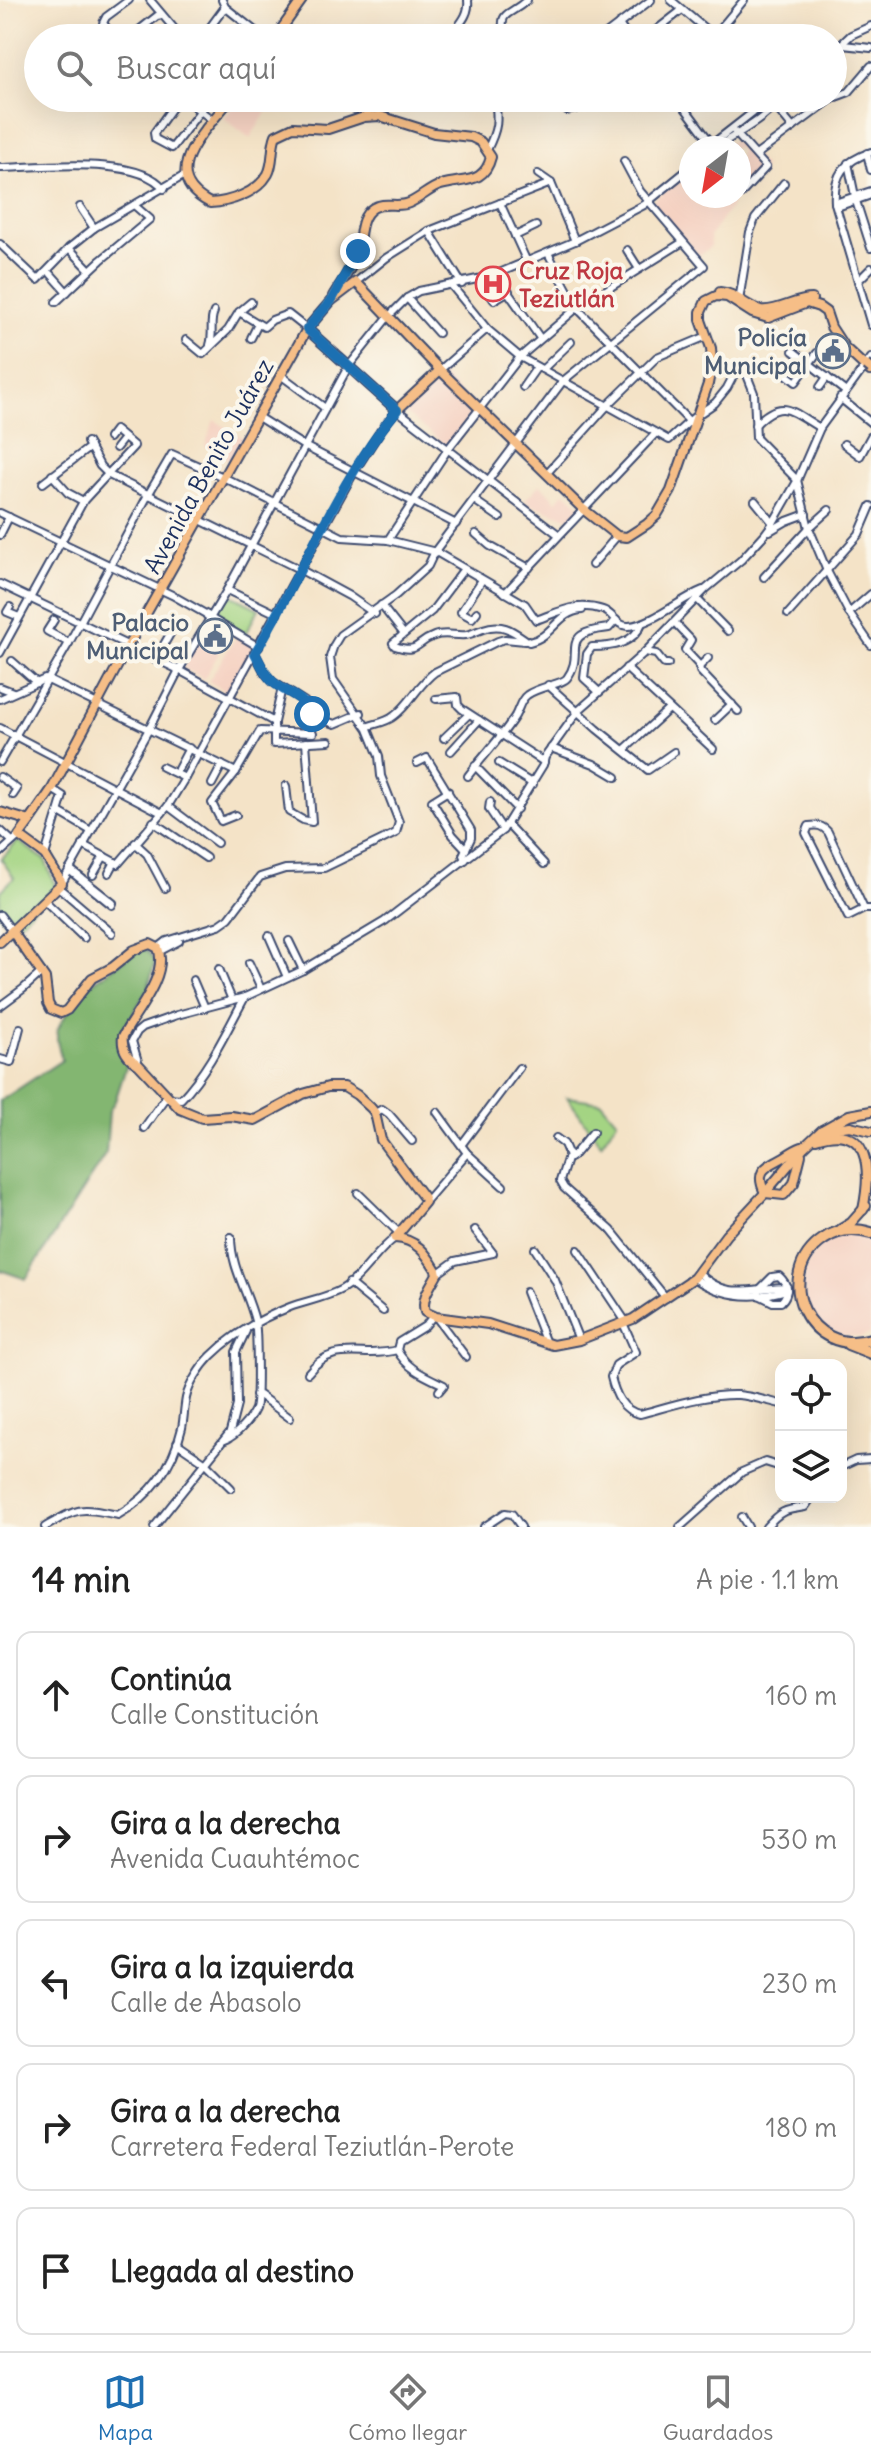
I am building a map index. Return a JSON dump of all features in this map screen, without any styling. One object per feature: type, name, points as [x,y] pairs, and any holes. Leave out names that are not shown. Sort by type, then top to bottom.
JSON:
[{"type":"highway","points":[[871,1233],[859,1230],[837,1233],[812,1248],[804,1260],[798,1281],[803,1310],[812,1323],[829,1336],[871,1353]]},
{"type":"highway","points":[[843,1341],[871,1339]]},
{"type":"main road","points":[[285,24],[302,0]]},
{"type":"main road","points":[[221,112],[186,159],[185,175],[189,187],[210,203],[232,199],[250,191],[267,174],[276,135],[283,129],[293,127],[328,129],[364,117],[380,116],[434,133],[471,137],[481,142],[487,150],[491,157],[481,175],[439,185],[408,204],[386,204],[369,210],[362,223],[358,251],[331,301]]},
{"type":"main road","points":[[356,282],[440,370],[547,473],[614,533],[627,537],[657,515],[666,502],[704,391],[712,362],[701,312],[706,301],[716,296],[727,297],[768,318],[807,303],[819,307],[826,312],[831,327],[844,347],[869,366]]},
{"type":"main road","name":"Avenida Benito Juárez","points":[[16,839],[52,789],[128,646],[307,329],[331,301],[356,282]]},
{"type":"main road","points":[[757,312],[775,313],[810,300],[820,303],[828,310],[845,345],[869,366]]},
{"type":"main road","points":[[307,329],[397,410],[440,370]]},
{"type":"main road","points":[[0,812],[30,821]]},
{"type":"main road","points":[[0,942],[60,885],[46,857],[16,839]]},
{"type":"main road","points":[[12,931],[42,972],[48,1003],[55,1012],[61,1013],[67,1010],[92,978],[113,967],[134,950],[150,944],[159,950],[160,967],[154,985],[123,1036],[122,1044],[125,1053],[189,1114],[202,1118],[231,1116],[255,1120],[303,1094],[336,1086],[349,1089],[375,1113],[381,1140],[425,1202],[397,1235],[418,1245],[437,1274],[423,1305],[431,1315],[488,1324],[546,1343],[566,1344],[579,1340],[624,1322],[666,1298],[696,1275],[726,1235],[822,1130],[849,1115],[871,1111]]},
{"type":"main road","points":[[822,1130],[850,1126],[867,1130]]},
{"type":"main road","points":[[765,1193],[760,1183],[762,1172],[768,1164],[820,1137],[849,1136],[862,1146],[868,1163],[869,1189],[863,1210]]},
{"type":"main road","points":[[765,1193],[784,1195],[790,1189],[806,1145]]},
{"type":"main road","points":[[837,1233],[851,1223],[871,1199]]},
{"type":"street","points":[[104,24],[106,17],[129,0]]},
{"type":"street","points":[[150,0],[168,24]]},
{"type":"street","points":[[461,24],[469,8],[468,0]]},
{"type":"street","points":[[501,24],[503,17],[527,0]]},
{"type":"street","points":[[619,24],[651,0]]},
{"type":"street","points":[[671,0],[697,24]]},
{"type":"street","points":[[725,24],[744,0]]},
{"type":"street","points":[[211,24],[224,4],[248,24]]},
{"type":"street","points":[[664,24],[682,10]]},
{"type":"street","points":[[147,24],[162,15]]},
{"type":"street","points":[[847,40],[871,26]]},
{"type":"street","points":[[847,45],[871,48]]},
{"type":"street","points":[[847,93],[871,66]]},
{"type":"street","points":[[171,112],[154,137],[172,148],[200,112]]},
{"type":"street","points":[[202,112],[214,121]]},
{"type":"street","points":[[487,150],[494,137],[498,112]]},
{"type":"street","points":[[688,112],[704,136]]},
{"type":"street","points":[[736,132],[755,112]]},
{"type":"street","points":[[730,136],[766,112]]},
{"type":"street","points":[[779,112],[793,128]]},
{"type":"street","points":[[756,155],[814,112]]},
{"type":"street","points":[[736,132],[766,167],[751,183]]},
{"type":"street","points":[[871,170],[869,152],[848,163],[836,179],[834,188],[836,205],[871,325]]},
{"type":"street","points":[[159,950],[221,928],[263,879],[288,871],[324,871],[400,833],[402,821],[384,775],[383,757],[369,726],[333,679],[330,657],[340,635],[374,613],[428,566],[563,381],[704,266],[649,201],[624,161]]},
{"type":"street","points":[[848,163],[871,248]]},
{"type":"street","points":[[0,168],[120,167],[143,173],[159,182],[164,189]]},
{"type":"street","points":[[538,174],[551,183],[575,241]]},
{"type":"street","points":[[0,244],[38,280],[94,228],[185,175]]},
{"type":"street","points":[[112,933],[60,885],[227,590],[348,367],[388,317],[419,291],[480,280],[548,253],[649,201],[679,176]]},
{"type":"street","name":"Avenida Benito Juárez","points":[[356,282],[386,258],[429,231],[551,183]]},
{"type":"street","points":[[739,301],[750,232],[755,219],[784,183]]},
{"type":"street","points":[[836,205],[871,193]]},
{"type":"street","points":[[500,203],[527,262]]},
{"type":"street","points":[[56,302],[150,219],[134,205]]},
{"type":"street","points":[[80,207],[94,228]]},
{"type":"street","points":[[515,236],[536,226]]},
{"type":"street","points":[[429,231],[462,284]]},
{"type":"street","points":[[388,540],[448,449],[520,357],[577,308],[683,242]]},
{"type":"street","points":[[69,248],[90,270]]},
{"type":"street","points":[[627,250],[639,269]]},
{"type":"street","points":[[548,253],[577,308],[640,372],[694,418]]},
{"type":"street","points":[[858,281],[871,268]]},
{"type":"street","points":[[51,274],[67,292]]},
{"type":"street","points":[[496,274],[541,337]]},
{"type":"street","points":[[480,280],[494,299],[508,290]]},
{"type":"street","points":[[452,286],[487,329],[520,357],[669,440],[715,403],[727,388],[735,370],[742,367],[748,373],[754,393],[756,438],[797,480],[809,528],[827,571],[849,613],[871,645]]},
{"type":"street","points":[[407,298],[438,333]]},
{"type":"street","points":[[186,340],[203,354],[251,302]]},
{"type":"street","points":[[208,348],[213,334],[211,319],[214,312]]},
{"type":"street","points":[[239,312],[264,327],[288,314],[307,329]]},
{"type":"street","points":[[251,338],[258,324]]},
{"type":"street","points":[[440,370],[487,329]]},
{"type":"street","points":[[547,473],[608,405],[657,357],[706,337]]},
{"type":"street","points":[[523,387],[571,342]]},
{"type":"street","points":[[793,351],[827,377],[871,423]]},
{"type":"street","points":[[782,371],[796,382],[817,353]]},
{"type":"street","points":[[139,1065],[132,1041],[143,1027],[245,997],[303,970],[385,921],[506,827],[551,748],[578,711],[645,652],[764,535],[797,480],[820,428],[843,395],[869,366]]},
{"type":"street","points":[[282,376],[325,408]]},
{"type":"street","points":[[820,387],[827,377]]},
{"type":"street","points":[[755,425],[775,409],[794,413],[820,428]]},
{"type":"street","points":[[109,873],[168,806],[354,472],[397,410],[559,535]]},
{"type":"street","points":[[258,417],[304,446],[456,524]]},
{"type":"street","points":[[0,653],[84,501],[134,446],[115,430],[109,438]]},
{"type":"street","points":[[505,593],[656,433]]},
{"type":"street","points":[[844,444],[860,456],[871,436]]},
{"type":"street","points":[[116,448],[124,438]]},
{"type":"street","points":[[84,501],[68,492],[53,475],[89,445],[100,466],[109,475],[301,570],[374,613]]},
{"type":"street","points":[[0,762],[172,454],[342,537],[388,540],[436,551],[463,570],[525,604],[536,620],[571,606],[603,610],[623,626],[642,623],[706,589]]},
{"type":"street","points":[[474,500],[500,518]]},
{"type":"street","points":[[755,501],[773,523]]},
{"type":"street","points":[[788,614],[859,534],[871,506]]},
{"type":"street","points":[[764,577],[829,510]]},
{"type":"street","points":[[0,513],[210,617],[257,650],[265,673],[305,702],[312,714],[320,719],[335,724],[360,714]]},
{"type":"street","points":[[764,535],[806,514]]},
{"type":"street","points":[[0,535],[9,517]]},
{"type":"street","points":[[592,565],[607,550],[614,533]]},
{"type":"street","points":[[476,534],[490,546],[529,568]]},
{"type":"street","points":[[463,570],[432,611],[403,633],[393,643],[395,646],[408,650],[437,634],[469,635],[499,626],[507,626],[529,642]]},
{"type":"street","points":[[477,612],[472,618],[461,612],[482,580]]},
{"type":"street","points":[[0,584],[179,670],[274,722]]},
{"type":"street","points":[[227,590],[277,614]]},
{"type":"street","points":[[849,613],[871,594]]},
{"type":"street","points":[[697,599],[728,631]]},
{"type":"street","points":[[382,606],[403,633]]},
{"type":"street","points":[[9,610],[19,617]]},
{"type":"street","points":[[369,726],[387,721],[397,714],[427,677],[435,672],[498,641],[529,642],[544,635],[565,613],[603,610]]},
{"type":"street","points":[[54,620],[47,631],[69,643]]},
{"type":"street","points":[[468,776],[515,716],[523,697],[568,678],[580,635],[590,630],[609,628],[616,620]]},
{"type":"street","points":[[598,691],[584,678],[587,654],[592,647],[608,648],[627,641],[636,634],[642,623]]},
{"type":"street","points":[[675,623],[691,640],[685,650],[699,667],[706,683],[738,711]]},
{"type":"street","points":[[155,660],[170,634]]},
{"type":"street","points":[[645,652],[656,654],[664,664],[668,664]]},
{"type":"street","points":[[699,667],[708,658]]},
{"type":"street","points":[[12,661],[37,683]]},
{"type":"street","points":[[626,668],[713,749]]},
{"type":"street","points":[[0,699],[47,680],[236,772]]},
{"type":"street","points":[[548,685],[648,770],[674,752]]},
{"type":"street","points":[[0,687],[13,692]]},
{"type":"street","points":[[282,688],[274,722],[274,744],[329,741]]},
{"type":"street","points":[[436,699],[457,697],[458,705],[469,714],[544,762]]},
{"type":"street","points":[[715,720],[732,704]]},
{"type":"street","points":[[624,750],[669,709]]},
{"type":"street","points":[[159,950],[167,941],[219,925],[229,918],[260,877],[285,869],[324,868],[396,833],[399,822],[381,776],[379,756],[360,714]]},
{"type":"street","points":[[444,738],[469,714]]},
{"type":"street","points":[[451,751],[479,720]]},
{"type":"street","points":[[0,728],[162,813]]},
{"type":"street","points":[[236,815],[221,821],[212,803],[236,772],[260,731],[313,733]]},
{"type":"street","points":[[286,786],[289,812],[312,822],[306,742]]},
{"type":"street","points":[[178,769],[189,748]]},
{"type":"street","points":[[551,748],[594,764],[616,777]]},
{"type":"street","points":[[417,763],[427,758],[471,830],[471,838],[463,855],[465,860]]},
{"type":"street","points":[[499,763],[533,784]]},
{"type":"street","points":[[212,784],[222,765]]},
{"type":"street","points":[[475,766],[517,809]]},
{"type":"street","points":[[162,767],[185,778]]},
{"type":"street","points":[[0,777],[17,789],[13,795]]},
{"type":"street","points":[[46,857],[63,796],[52,789]]},
{"type":"street","points":[[448,791],[432,801],[453,835],[466,849]]},
{"type":"street","points":[[490,802],[489,809],[544,864]]},
{"type":"street","points":[[168,806],[217,843]]},
{"type":"street","points":[[59,812],[91,831]]},
{"type":"street","points":[[153,822],[206,858]]},
{"type":"street","points":[[809,826],[824,827],[867,909],[848,917],[806,830],[809,826]]},
{"type":"street","points":[[0,830],[16,839],[0,853]]},
{"type":"street","points":[[135,843],[147,854],[165,888]]},
{"type":"street","points":[[83,845],[117,863]]},
{"type":"street","points":[[93,875],[104,856]]},
{"type":"street","points":[[70,870],[113,903],[112,905],[70,870]]},
{"type":"street","points":[[44,900],[84,938]]},
{"type":"street","points":[[0,915],[12,931]]},
{"type":"street","points":[[269,936],[287,977]]},
{"type":"street","points":[[289,941],[303,970]]},
{"type":"street","points":[[249,963],[261,989]]},
{"type":"street","points":[[219,969],[232,1000]]},
{"type":"street","points":[[0,1006],[42,972]]},
{"type":"street","points":[[193,980],[205,1008]]},
{"type":"street","points":[[144,1128],[169,1097],[181,1099],[191,1088],[207,1066],[245,997]]},
{"type":"street","points":[[175,1005],[177,1015]]},
{"type":"street","points":[[0,1060],[11,1062],[20,1028]]},
{"type":"street","points":[[462,1144],[519,1068]]},
{"type":"street","points":[[375,1113],[382,1109],[389,1114],[412,1141]]},
{"type":"street","points":[[437,1112],[467,1153],[503,1186]]},
{"type":"street","points":[[593,1132],[564,1165],[560,1181],[611,1230],[666,1298]]},
{"type":"street","points":[[556,1138],[564,1144],[570,1158]]},
{"type":"street","points":[[425,1202],[467,1153]]},
{"type":"street","points":[[45,1527],[77,1509],[118,1515],[146,1495],[161,1477],[177,1443],[188,1390],[211,1356],[256,1323],[341,1290],[397,1235],[358,1193]]},
{"type":"street","points":[[437,1274],[455,1261],[493,1253],[475,1230]]},
{"type":"street","points":[[225,1440],[234,1437],[255,1408],[256,1395],[256,1323],[234,1267],[231,1237]]},
{"type":"street","points":[[535,1249],[555,1280],[579,1340]]},
{"type":"street","points":[[578,1250],[624,1322],[636,1352],[616,1365],[611,1377],[624,1407],[640,1414],[730,1395],[775,1403]]},
{"type":"street","points":[[696,1275],[719,1292],[758,1293],[787,1288],[779,1276],[772,1277],[758,1293]]},
{"type":"street","points":[[349,1283],[383,1311]]},
{"type":"street","points":[[526,1292],[546,1343]]},
{"type":"street","points":[[439,1391],[444,1385],[420,1374],[401,1358],[397,1350],[399,1342],[425,1326],[431,1315],[466,1357]]},
{"type":"street","points":[[154,1527],[225,1440],[234,1423],[237,1405],[236,1352],[248,1328]]},
{"type":"street","points":[[308,1373],[325,1356],[397,1350]]},
{"type":"street","points":[[256,1395],[290,1418]]},
{"type":"street","points":[[177,1443],[206,1463],[231,1488]]},
{"type":"street","points":[[847,1464],[871,1459]]},
{"type":"street","points":[[680,1527],[742,1472],[765,1462],[775,1465]]},
{"type":"street","points":[[766,1527],[777,1514],[805,1507],[808,1503]]},
{"type":"street","points":[[484,1527],[505,1513],[512,1514],[521,1527]]},
{"type":"street","points":[[742,1517],[748,1527]]},
{"type":"shaded area","points":[[228,112],[267,112],[250,138],[224,118]]},
{"type":"shaded area","points":[[751,151],[765,167],[751,182]]},
{"type":"shaded area","points":[[679,180],[679,208],[730,208],[710,236],[711,246],[699,256],[652,201]]},
{"type":"shaded area","points":[[440,373],[476,409],[447,446],[401,410]]},
{"type":"shaded area","points":[[214,420],[244,438],[231,461],[205,446]]},
{"type":"shaded area","points":[[540,484],[556,501],[565,492],[583,508],[573,519],[531,505],[525,500]]},
{"type":"shaded area","points":[[237,636],[257,647],[229,693],[208,681]]},
{"type":"shaded area","points":[[199,641],[219,653],[204,679],[183,668]]},
{"type":"shaded area","points":[[842,1234],[871,1235],[871,1334],[861,1337],[844,1336],[828,1329],[815,1318],[806,1304],[803,1286],[805,1269],[813,1253],[826,1241]]},
{"type":"green space","points":[[227,593],[259,609],[245,634],[214,616]]},
{"type":"green space","points":[[18,841],[45,860],[56,888],[12,930],[0,915],[0,892],[14,878],[1,859]]},
{"type":"green space","points":[[140,948],[148,951],[155,962],[148,988],[123,1031],[128,1061],[109,1111],[106,1153],[26,1279],[0,1270],[0,1101],[62,1060],[57,1041],[61,1022],[87,987]]},
{"type":"green space","points":[[567,1097],[601,1102],[617,1121],[601,1144]]},
{"type":"place","name":"Cruz Roja Teziutlán","points":[[493,284]]},
{"type":"place","name":"Policía Municipal","points":[[833,351]]},
{"type":"place","name":"Palacio Municipal","points":[[215,636]]},
{"type":"route","points":[[312,714],[305,702],[273,682],[255,653],[354,472],[397,410],[307,329],[331,301],[358,251]]}]
